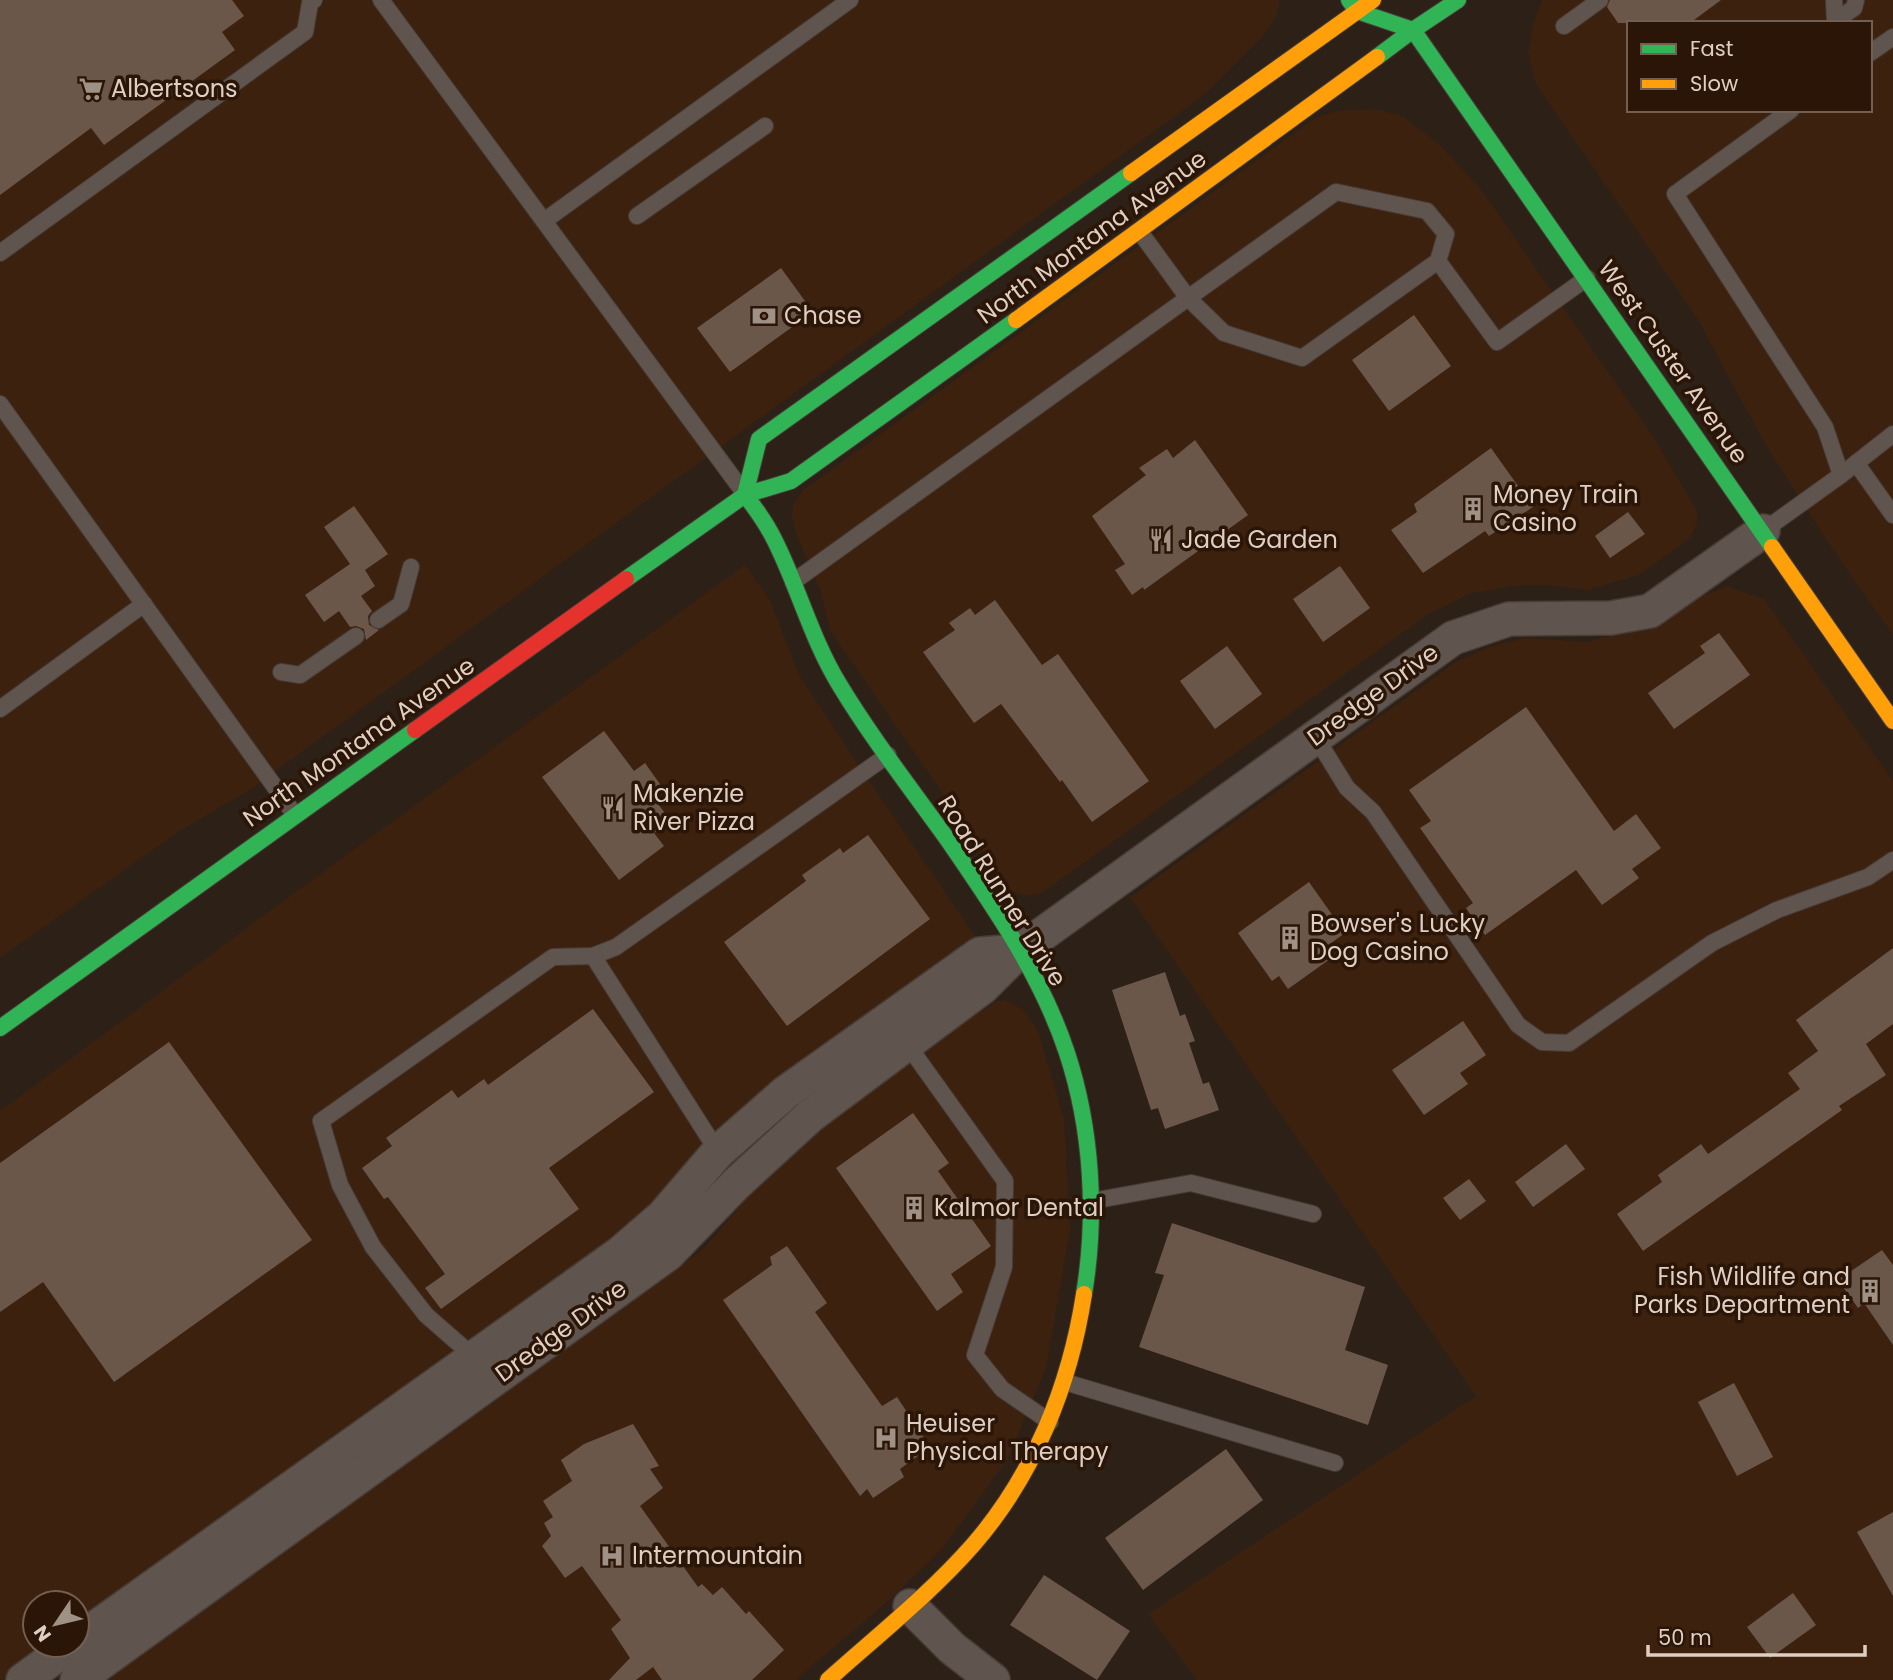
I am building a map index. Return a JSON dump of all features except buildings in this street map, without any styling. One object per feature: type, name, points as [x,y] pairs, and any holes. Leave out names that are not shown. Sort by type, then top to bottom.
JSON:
[{"type":"main road","name":"North Montana Avenue","points":[[745,495],[760,439],[1353,6],[1373,0]]},
{"type":"main road","name":"North Montana Avenue","points":[[0,1028],[745,495],[791,481],[1140,232],[1413,30],[1458,0]]},
{"type":"main road","points":[[1353,6],[1413,30],[1412,10]]},
{"type":"main road","name":"West Custer Avenue","points":[[1413,30],[1763,530],[1893,721]]},
{"type":"main road","name":"Road Runner Drive","points":[[745,495],[770,530],[827,664],[968,871],[1019,951],[1053,1017],[1072,1070],[1087,1140],[1092,1201],[1090,1250],[1080,1324],[1065,1382],[1031,1461],[991,1523],[967,1552],[828,1680]]},
{"type":"street","name":"Dredge Drive","points":[[77,1680],[668,1254],[736,1184],[810,1116],[983,987],[1019,951],[1453,638],[1509,619],[1611,618],[1650,611],[1763,530]]},
{"type":"street","name":"Dredge Drive","points":[[91,1631],[619,1254],[663,1216],[718,1152],[785,1093],[980,954],[1019,951]]},
{"type":"street","points":[[911,1606],[952,1648],[993,1680]]},
{"type":"street","points":[[23,1680],[52,1659]]},
{"type":"lane","points":[[0,253],[305,32],[310,3],[314,0]]},
{"type":"lane","points":[[381,0],[745,495]]},
{"type":"lane","points":[[544,221],[850,0]]},
{"type":"lane","points":[[1564,26],[1600,0]]},
{"type":"lane","points":[[1834,0],[1835,21]]},
{"type":"lane","points":[[1835,21],[1854,8],[1856,0]]},
{"type":"lane","points":[[1872,52],[1893,37]]},
{"type":"lane","points":[[1788,112],[1675,194],[1825,427],[1841,475]]},
{"type":"lane","points":[[637,216],[765,126]]},
{"type":"lane","points":[[793,582],[1188,298],[1336,192],[1427,211],[1446,234],[1438,261],[1302,358],[1224,333],[1188,298],[1140,232]]},
{"type":"lane","points":[[1438,261],[1497,342],[1587,278]]},
{"type":"lane","points":[[0,404],[295,815]]},
{"type":"lane","points":[[1763,530],[1893,434]]},
{"type":"lane","points":[[1856,463],[1893,515]]},
{"type":"lane","points":[[378,620],[401,604],[411,567]]},
{"type":"lane","points":[[0,709],[144,604]]},
{"type":"lane","points":[[281,672],[300,675],[356,636]]},
{"type":"lane","points":[[1315,736],[1347,788],[1373,811],[1518,1025],[1542,1042],[1569,1043],[1712,943],[1777,910],[1867,877],[1893,860]]},
{"type":"lane","points":[[474,1357],[426,1315],[373,1247],[340,1185],[321,1121],[553,957],[593,956],[616,947],[888,755]]},
{"type":"lane","points":[[593,956],[718,1152]]},
{"type":"lane","points":[[907,1044],[1005,1181],[1004,1266],[975,1355],[1002,1389],[1050,1422]]},
{"type":"lane","points":[[1092,1201],[1191,1183],[1313,1214]]},
{"type":"lane","points":[[1065,1382],[1335,1463]]},
{"type":"shaded area","points":[[0,0],[1280,0],[1277,14],[1264,35],[1204,95],[248,791],[178,832],[0,958]]},
{"type":"shaded area","points":[[1542,0],[1893,0],[1893,635],[1825,538],[1761,437],[1697,318],[1536,84],[1528,53],[1533,24]]},
{"type":"shaded area","points":[[1376,109],[1404,117],[1440,145],[1482,191],[1654,438],[1697,511],[1697,523],[1690,538],[1639,575],[1587,590],[1551,585],[1519,585],[1472,593],[1427,615],[1042,893],[1025,896],[1009,889],[831,632],[820,590],[797,536],[792,519],[793,506],[802,491],[1315,118],[1336,111]]},
{"type":"shaded area","points":[[745,565],[771,602],[799,675],[977,939],[631,1234],[91,1618],[91,1589],[21,1589],[21,1659],[33,1659],[0,1680],[0,1111]]},
{"type":"shaded area","points":[[1728,587],[1764,599],[1893,781],[1893,1680],[1197,1680],[1148,1614],[1476,1396],[1130,897],[1457,661],[1490,647],[1525,638],[1587,642],[1665,620],[1704,595]]},
{"type":"shaded area","points":[[1006,1000],[1022,1009],[1038,1031],[1064,1119],[1070,1229],[1046,1368],[1007,1460],[942,1549],[886,1603],[795,1680],[102,1680],[657,1284],[704,1248],[780,1155],[824,1118],[984,1009],[997,1001]]},
{"type":"traffic: fast","points":[[1349,0],[1357,11],[1413,30]]},
{"type":"traffic: fast","points":[[1413,30],[1458,0]]},
{"type":"traffic: fast","points":[[1377,57],[1413,30],[1772,547]]},
{"type":"traffic: fast","points":[[745,495],[759,439],[1131,173]]},
{"type":"traffic: fast","points":[[626,579],[745,495],[791,481],[1016,320]]},
{"type":"traffic: fast","points":[[745,495],[774,539],[820,649],[839,684],[997,914],[1044,995],[1067,1053],[1087,1142],[1091,1203],[1084,1294]]},
{"type":"traffic: fast","points":[[0,1028],[415,730]]},
{"type":"traffic: slow","points":[[1131,173],[1373,0]]},
{"type":"traffic: slow","points":[[1016,320],[1377,57]]},
{"type":"traffic: slow","points":[[1772,547],[1893,721]]},
{"type":"traffic: slow","points":[[828,1680],[921,1598],[973,1545],[995,1518],[1031,1459],[1059,1395],[1078,1328],[1084,1294]]},
{"type":"traffic: jam","points":[[415,730],[626,579]]},
{"type":"place","name":"Albertsons","points":[[91,89]]},
{"type":"place","name":"Chase","points":[[764,316]]},
{"type":"place","name":"Money Train Casino","points":[[1473,509]]},
{"type":"place","name":"Jade Garden","points":[[1161,540]]},
{"type":"place","name":"Makenzie River Pizza","points":[[613,808]]},
{"type":"place","name":"Bowser's Lucky Dog Casino","points":[[1290,938]]},
{"type":"place","name":"Kalmor Dental","points":[[914,1208]]},
{"type":"place","name":"Fish Wildlife and Parks Department","points":[[1870,1291]]},
{"type":"place","name":"Heuiser Physical Therapy","points":[[886,1438]]},
{"type":"place","name":"Intermountain","points":[[612,1556]]}]
